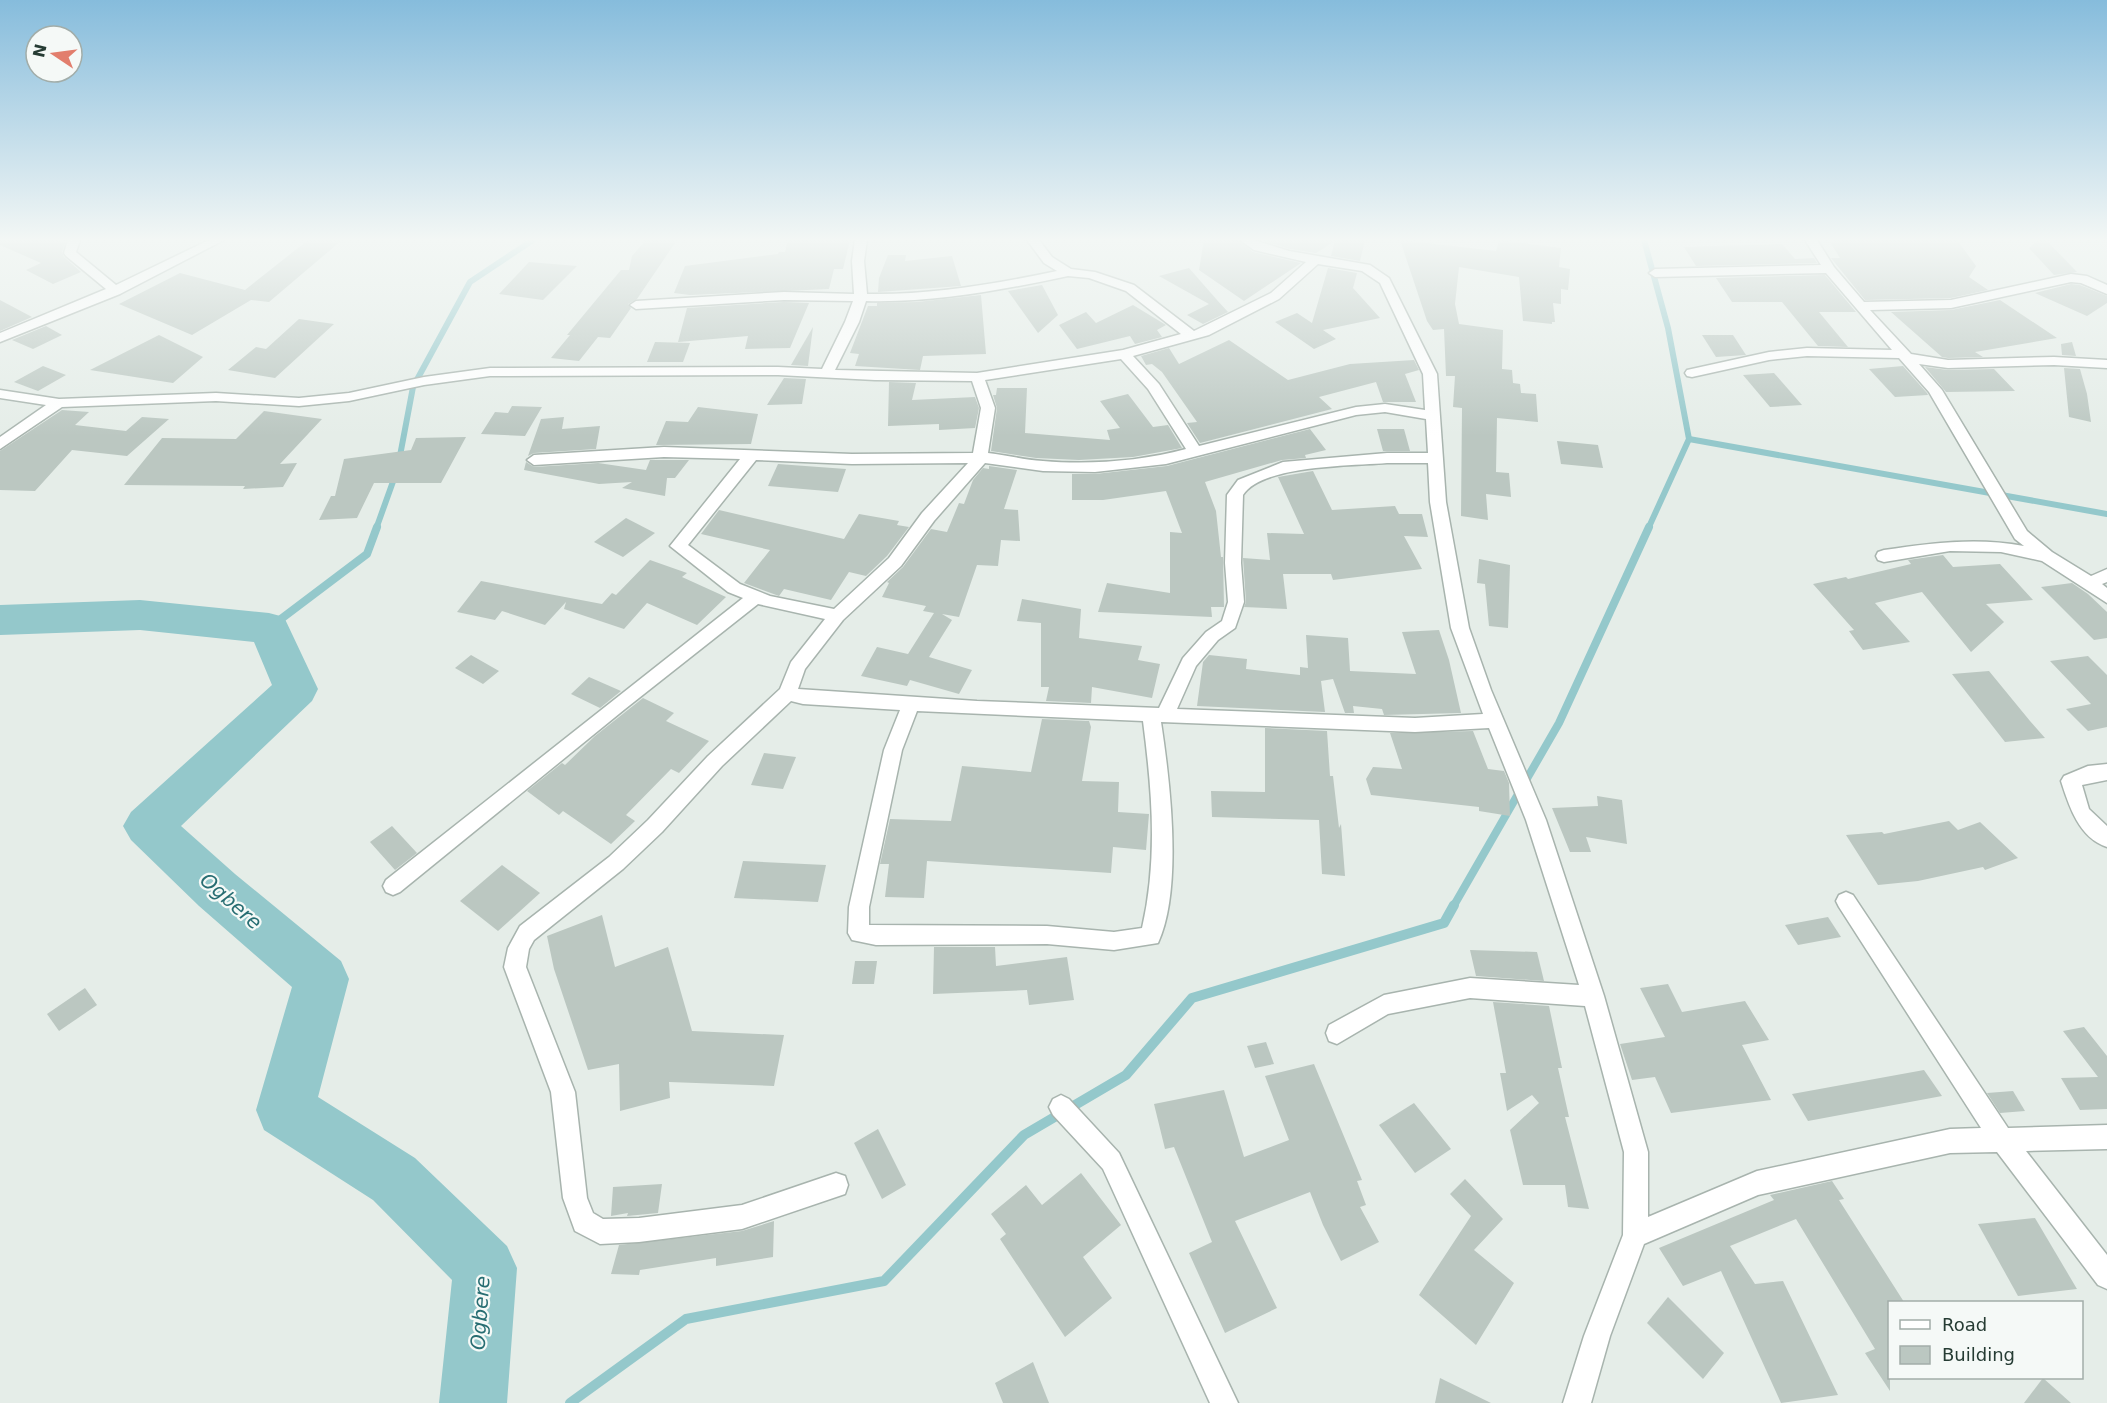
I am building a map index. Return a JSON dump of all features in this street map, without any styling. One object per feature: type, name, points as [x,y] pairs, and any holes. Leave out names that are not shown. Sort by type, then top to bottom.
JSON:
[{"type":"street","points":[[0,338],[80,305]]},
{"type":"street","points":[[827,374],[858,305]]},
{"type":"street","points":[[1152,305],[1191,336]]},
{"type":"street","points":[[0,394],[59,404],[216,397],[299,402],[349,397],[424,381],[490,372],[778,371],[977,377],[1124,354],[1204,332],[1256,305]]},
{"type":"street","points":[[1397,305],[1430,375],[1438,502],[1460,628],[1494,721],[1536,820],[1593,996],[1636,1152],[1635,1235],[1598,1336],[1577,1403]]},
{"type":"street","points":[[1860,306],[1884,305]]},
{"type":"street","points":[[1860,306],[1935,390],[2021,535],[2046,556],[2090,582],[2107,597]]},
{"type":"street","points":[[1692,373],[1768,356],[1807,352],[1905,356],[1948,364],[2054,361],[2107,364]]},
{"type":"street","points":[[1124,354],[1154,387],[1195,452]]},
{"type":"street","points":[[836,1185],[741,1217],[639,1230],[600,1232],[584,1222],[575,1198],[563,1092],[515,967],[519,948],[527,933],[616,863],[656,826],[715,761],[788,693],[797,667],[837,616],[895,562],[928,517],[980,459],[988,408],[977,377]]},
{"type":"street","points":[[0,444],[59,404]]},
{"type":"street","points":[[534,460],[664,452],[751,456],[990,458],[1044,466],[1095,467],[1166,459],[1356,411],[1385,408],[1434,416]]},
{"type":"street","points":[[751,456],[678,546],[734,588],[767,602],[837,616]]},
{"type":"street","points":[[911,704],[893,750],[859,907],[859,933],[876,936],[1047,935],[1114,941],[1151,936],[1157,914],[1161,847],[1158,714],[1189,663],[1212,636],[1229,624],[1236,602],[1233,562],[1235,495],[1243,483],[1283,467],[1387,458],[1436,458]]},
{"type":"street","points":[[1884,556],[1950,546],[2001,547],[2046,556]]},
{"type":"street","points":[[2090,582],[2107,575]]},
{"type":"street","points":[[393,886],[549,762],[673,659],[756,597]]},
{"type":"street","points":[[788,693],[803,697],[911,704],[1415,725],[1494,721]]},
{"type":"street","points":[[2107,772],[2088,774],[2071,782],[2081,813],[2107,839]]},
{"type":"street","points":[[1846,901],[2002,1139],[2107,1276]]},
{"type":"street","points":[[1337,1033],[1384,1005],[1470,988],[1593,996]]},
{"type":"street","points":[[1061,1107],[1111,1161],[1224,1403]]},
{"type":"street","points":[[1635,1235],[1756,1183],[1950,1141],[2107,1137]]},
{"type":"building","points":[[0,305],[10,305],[32,317],[0,331]]},
{"type":"building","points":[[122,305],[242,305],[192,335]]},
{"type":"building","points":[[592,305],[629,305],[631,308],[610,338],[598,337],[579,361],[551,358],[570,335],[567,335]]},
{"type":"building","points":[[808,305],[790,348],[745,349],[748,336],[678,342],[687,308]]},
{"type":"building","points":[[982,305],[986,354],[923,356],[920,370],[855,366],[859,354],[850,353],[868,306]]},
{"type":"building","points":[[1018,305],[1053,305],[1058,315],[1038,333]]},
{"type":"building","points":[[1134,305],[1166,325],[1157,330],[1162,337],[1135,344],[1130,336],[1077,349],[1059,325],[1086,312],[1096,323]]},
{"type":"building","points":[[1206,305],[1222,305],[1228,312],[1203,324],[1187,315]]},
{"type":"building","points":[[1317,305],[1369,305],[1380,318],[1323,330],[1336,339],[1314,349],[1275,322],[1297,313],[1312,323]]},
{"type":"building","points":[[1422,305],[1455,305],[1459,324],[1503,330],[1502,369],[1512,370],[1513,383],[1520,384],[1521,393],[1536,394],[1538,422],[1497,418],[1496,472],[1509,473],[1511,497],[1486,494],[1488,520],[1461,516],[1462,408],[1453,407],[1455,376],[1446,376],[1444,329],[1433,330]]},
{"type":"building","points":[[1522,305],[1553,305],[1555,322],[1552,324],[1523,321]]},
{"type":"building","points":[[1785,305],[1851,305],[1856,312],[1819,312],[1848,347],[1818,346]]},
{"type":"building","points":[[1973,305],[2008,305],[2057,338],[1975,352],[1983,357],[1948,358],[1942,357],[1891,312],[1951,310]]},
{"type":"building","points":[[2063,305],[2103,305],[2087,316]]},
{"type":"building","points":[[299,319],[334,324],[275,378],[228,370],[256,347],[266,349]]},
{"type":"building","points":[[46,326],[62,335],[33,349],[12,340]]},
{"type":"building","points":[[813,327],[808,366],[791,365]]},
{"type":"building","points":[[159,335],[203,357],[173,383],[90,370]]},
{"type":"building","points":[[1702,335],[1733,335],[1746,355],[1716,357]]},
{"type":"building","points":[[1229,340],[1288,380],[1350,364],[1414,360],[1419,370],[1405,374],[1416,402],[1383,402],[1376,382],[1319,397],[1332,409],[1200,443],[1187,423],[1197,422],[1162,372],[1152,364],[1146,365],[1141,356],[1169,348],[1179,364]]},
{"type":"building","points":[[655,342],[690,343],[683,362],[647,362]]},
{"type":"building","points":[[2072,342],[2076,356],[2062,355],[2061,344]]},
{"type":"building","points":[[43,366],[66,375],[38,391],[14,382]]},
{"type":"building","points":[[1903,366],[1928,395],[1895,397],[1869,369]]},
{"type":"building","points":[[1925,367],[1948,370],[1994,369],[2015,391],[1946,392]]},
{"type":"building","points":[[2064,368],[2080,369],[2091,422],[2069,417]]},
{"type":"building","points":[[1774,373],[1802,405],[1770,407],[1743,375]]},
{"type":"building","points":[[784,378],[806,379],[802,404],[767,405]]},
{"type":"building","points":[[889,382],[916,383],[912,400],[975,397],[979,408],[975,428],[939,430],[939,424],[888,426]]},
{"type":"building","points":[[997,388],[1027,388],[1025,433],[1110,440],[1107,430],[1120,428],[1100,401],[1128,394],[1153,427],[1168,425],[1182,448],[1133,457],[1079,460],[1036,458],[991,451],[997,408],[993,395],[996,395]]},
{"type":"building","points":[[512,406],[542,407],[525,436],[481,434],[495,412],[508,413]]},
{"type":"building","points":[[698,407],[758,414],[751,444],[656,445],[666,421],[688,422]]},
{"type":"building","points":[[62,410],[89,412],[75,425],[126,431],[142,417],[169,419],[127,456],[72,450],[35,491],[0,490],[0,451]]},
{"type":"building","points":[[264,411],[322,419],[280,464],[297,463],[283,487],[243,489],[245,486],[124,485],[162,438],[236,439]]},
{"type":"building","points":[[564,417],[562,429],[600,426],[596,449],[534,453],[528,456],[541,419]]},
{"type":"building","points":[[1310,429],[1326,450],[1305,455],[1306,458],[1282,460],[1205,482],[1216,511],[1221,557],[1223,557],[1224,607],[1211,607],[1212,617],[1098,612],[1107,583],[1170,593],[1170,532],[1182,533],[1166,491],[1103,500],[1072,500],[1072,474],[1095,474],[1167,466]]},
{"type":"building","points":[[1377,429],[1404,429],[1410,451],[1383,451]]},
{"type":"building","points":[[466,437],[441,483],[374,483],[357,518],[319,520],[331,496],[335,496],[344,459],[411,450],[416,438]]},
{"type":"building","points":[[1557,441],[1598,445],[1603,468],[1561,464]]},
{"type":"building","points":[[650,460],[689,460],[675,478],[667,478],[665,496],[622,488],[632,482],[599,484],[524,470],[526,462],[534,467],[598,463],[646,470]]},
{"type":"building","points":[[778,464],[846,469],[838,492],[768,486]]},
{"type":"building","points":[[989,466],[1017,470],[1004,509],[1018,510],[1020,541],[1001,540],[998,566],[977,565],[959,617],[942,614],[952,620],[929,657],[972,670],[959,694],[910,680],[907,686],[861,676],[877,647],[908,654],[934,613],[923,611],[926,606],[882,597],[889,583],[887,582],[903,567],[931,529],[947,532],[959,503],[964,504],[973,480],[983,468],[989,469]]},
{"type":"building","points":[[1313,471],[1332,510],[1395,506],[1399,514],[1422,514],[1428,537],[1404,536],[1422,569],[1333,580],[1331,574],[1283,574],[1287,609],[1244,607],[1246,602],[1243,558],[1270,560],[1267,533],[1304,534],[1278,477]]},
{"type":"building","points":[[719,510],[844,539],[859,514],[899,521],[897,525],[909,527],[887,556],[866,576],[849,572],[831,600],[784,589],[779,596],[744,583],[770,550],[701,534]]},
{"type":"building","points":[[626,518],[655,533],[623,557],[594,542]]},
{"type":"building","points":[[1943,555],[1953,567],[2000,564],[2033,600],[1986,604],[2004,622],[1971,652],[1922,592],[1875,603],[1910,642],[1863,650],[1849,631],[1854,630],[1813,584],[1846,577],[1848,579],[1911,564],[1908,560]]},
{"type":"building","points":[[1479,559],[1510,565],[1508,628],[1489,626],[1485,584],[1477,583]]},
{"type":"building","points":[[650,560],[687,573],[682,577],[726,597],[697,625],[647,603],[624,629],[564,609],[566,602],[545,625],[502,611],[495,620],[457,612],[481,581],[602,604],[612,593],[616,595]]},
{"type":"building","points":[[2072,583],[2107,612],[2107,638],[2094,640],[2041,587]]},
{"type":"building","points":[[1022,599],[1081,609],[1079,638],[1142,646],[1138,660],[1160,664],[1152,698],[1092,687],[1091,703],[1046,701],[1049,687],[1041,687],[1041,623],[1017,621]]},
{"type":"building","points":[[1439,630],[1449,660],[1461,713],[1384,715],[1382,709],[1353,706],[1354,713],[1345,713],[1333,679],[1321,681],[1325,712],[1197,706],[1203,662],[1209,655],[1247,659],[1246,669],[1300,675],[1300,667],[1308,668],[1306,635],[1348,638],[1350,671],[1416,674],[1402,632]]},
{"type":"building","points":[[471,655],[499,671],[483,684],[455,668]]},
{"type":"building","points":[[2088,656],[2107,675],[2107,727],[2088,731],[2066,709],[2091,704],[2050,661]]},
{"type":"building","points":[[1989,671],[2045,738],[2005,742],[1952,674]]},
{"type":"building","points":[[589,677],[621,691],[600,708],[571,694]]},
{"type":"building","points":[[643,698],[674,713],[666,721],[709,741],[679,773],[671,769],[626,815],[635,821],[611,844],[563,811],[559,815],[527,791],[562,763],[565,765],[595,736]]},
{"type":"building","points":[[1042,719],[1089,721],[1091,727],[1082,781],[1119,782],[1118,812],[1149,814],[1146,850],[1113,847],[1111,873],[927,861],[924,898],[885,897],[889,864],[880,864],[890,819],[951,821],[962,766],[1031,772]]},
{"type":"building","points":[[1265,728],[1327,731],[1330,776],[1333,776],[1339,828],[1341,824],[1345,876],[1322,874],[1319,820],[1212,817],[1211,791],[1265,792]]},
{"type":"building","points":[[1473,731],[1488,769],[1504,771],[1509,783],[1510,816],[1479,811],[1479,807],[1371,795],[1366,779],[1373,767],[1402,769],[1390,733]]},
{"type":"building","points":[[764,753],[796,757],[783,789],[751,785]]},
{"type":"building","points":[[1597,796],[1622,800],[1627,844],[1586,837],[1591,852],[1570,852],[1552,808],[1598,806]]},
{"type":"building","points":[[1949,821],[1958,830],[1980,822],[2018,858],[1985,870],[1983,867],[1918,881],[1878,885],[1846,835],[1882,832],[1884,834]]},
{"type":"building","points":[[392,826],[417,853],[395,870],[370,842]]},
{"type":"building","points":[[743,861],[826,865],[818,902],[734,898]]},
{"type":"building","points":[[502,865],[540,893],[498,931],[460,901]]},
{"type":"building","points":[[602,915],[615,967],[668,947],[692,1031],[784,1035],[774,1086],[669,1082],[670,1098],[620,1111],[619,1064],[588,1070],[554,969],[547,936]]},
{"type":"building","points":[[1828,917],[1841,937],[1798,945],[1785,925]]},
{"type":"building","points":[[934,947],[995,947],[996,966],[1067,957],[1074,1000],[1029,1005],[1027,990],[933,994]]},
{"type":"building","points":[[1470,950],[1537,952],[1544,981],[1476,976]]},
{"type":"building","points":[[855,961],[877,961],[874,984],[852,984]]},
{"type":"building","points":[[1668,984],[1682,1012],[1745,1001],[1769,1040],[1742,1045],[1771,1100],[1671,1113],[1655,1077],[1632,1080],[1620,1044],[1665,1037],[1640,988]]},
{"type":"building","points":[[85,988],[97,1005],[59,1031],[47,1014]]},
{"type":"building","points":[[1493,1002],[1549,1006],[1562,1068],[1558,1068],[1569,1117],[1565,1117],[1589,1209],[1568,1207],[1565,1185],[1523,1185],[1510,1130],[1539,1103],[1532,1095],[1507,1111],[1500,1073],[1506,1073]]},
{"type":"building","points":[[2084,1027],[2107,1056],[2107,1109],[2080,1110],[2061,1078],[2098,1077],[2063,1031]]},
{"type":"building","points":[[1266,1042],[1274,1064],[1255,1068],[1247,1046]]},
{"type":"building","points":[[1314,1064],[1362,1180],[1357,1181],[1366,1205],[1360,1207],[1379,1242],[1341,1261],[1310,1192],[1235,1221],[1277,1308],[1225,1333],[1189,1253],[1212,1242],[1174,1147],[1165,1149],[1154,1104],[1224,1090],[1244,1157],[1289,1140],[1265,1076]]},
{"type":"building","points":[[1924,1070],[1942,1096],[1808,1121],[1792,1094]]},
{"type":"building","points":[[2013,1091],[2025,1111],[2000,1113],[1987,1093]]},
{"type":"building","points":[[1414,1103],[1451,1149],[1415,1173],[1379,1125]]},
{"type":"building","points":[[878,1129],[906,1185],[882,1199],[854,1143]]},
{"type":"building","points":[[1081,1173],[1121,1225],[1083,1257],[1112,1298],[1065,1337],[1000,1239],[1006,1234],[991,1214],[1026,1185],[1042,1205]]},
{"type":"building","points":[[1465,1179],[1503,1219],[1474,1250],[1514,1283],[1476,1345],[1419,1295],[1471,1216],[1450,1194]]},
{"type":"building","points":[[1832,1181],[1844,1199],[1839,1200],[1903,1301],[1888,1301],[1890,1391],[1865,1353],[1875,1349],[1796,1219],[1730,1246],[1755,1284],[1783,1281],[1838,1395],[1781,1403],[1721,1271],[1683,1286],[1659,1248],[1774,1200],[1770,1195]]},
{"type":"building","points":[[662,1184],[658,1213],[627,1216],[628,1213],[611,1216],[613,1187]]},
{"type":"building","points":[[2035,1218],[2077,1289],[2018,1296],[1978,1224]]},
{"type":"building","points":[[774,1221],[773,1257],[716,1266],[716,1258],[640,1270],[639,1275],[611,1274],[619,1245],[742,1231]]},
{"type":"building","points":[[1668,1297],[1724,1353],[1703,1379],[1647,1323]]},
{"type":"building","points":[[1033,1362],[1049,1403],[1003,1403],[995,1383]]},
{"type":"building","points":[[1440,1378],[1491,1403],[1435,1403]]},
{"type":"building","points":[[2044,1379],[2071,1403],[2024,1403]]},
{"type":"waterway","points":[[399,461],[413,387],[457,305]]},
{"type":"waterway","points":[[1662,305],[1689,439]]},
{"type":"waterway","points":[[1648,529],[1689,439]]},
{"type":"waterway","points":[[1689,439],[2107,514]]},
{"type":"waterway","points":[[376,529],[395,476]]},
{"type":"waterway","points":[[269,628],[367,554],[377,527]]},
{"type":"waterway","points":[[1453,907],[1559,723],[1649,527]]},
{"type":"waterway","name":"Ogbere","points":[[0,620],[140,615],[269,628],[296,689],[148,826],[217,890],[322,979],[285,1110],[394,1179],[485,1268],[473,1403]]},
{"type":"waterway","points":[[570,1403],[686,1319],[884,1281],[1024,1135],[1126,1075],[1192,998],[1444,923],[1454,905]]}]
